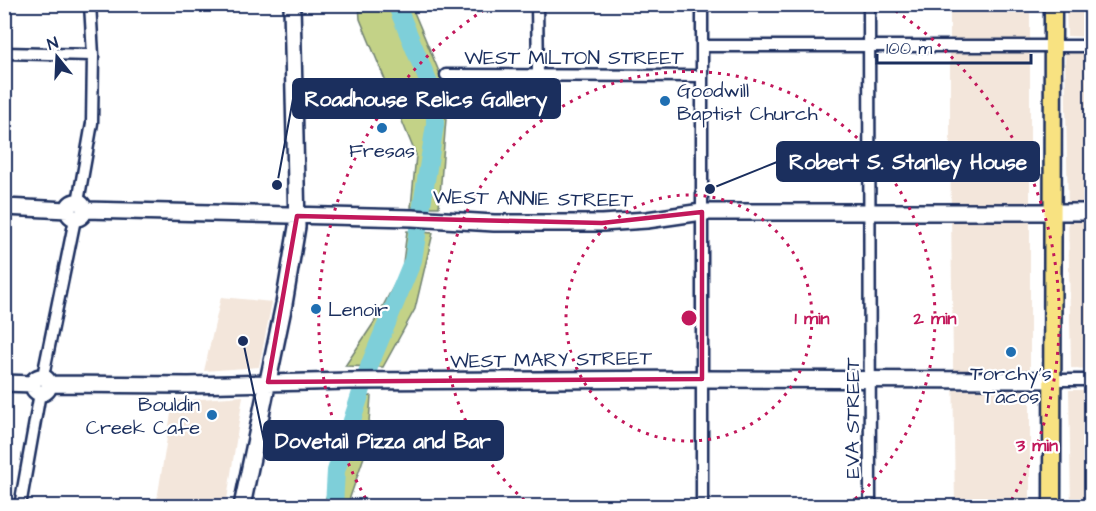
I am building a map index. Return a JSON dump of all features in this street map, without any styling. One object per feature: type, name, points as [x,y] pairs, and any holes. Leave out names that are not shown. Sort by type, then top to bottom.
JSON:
[{"type":"main road","points":[[1052,507],[1053,4]]},
{"type":"street","points":[[20,507],[41,384],[92,123],[93,55],[90,4]]},
{"type":"street","points":[[242,507],[284,304],[297,216],[292,4]]},
{"type":"street","points":[[537,4],[538,75]]},
{"type":"street","points":[[702,4],[702,507]]},
{"type":"street","name":"EVA STREET","points":[[869,4],[870,507]]},
{"type":"street","name":"WEST MILTON STREET","points":[[702,46],[1092,46]]},
{"type":"street","points":[[4,53],[93,55]]},
{"type":"street","name":"WEST MILTON STREET","points":[[446,75],[701,76]]},
{"type":"street","name":"WEST ANNIE STREET","points":[[4,207],[412,218],[494,223],[602,223],[647,220],[702,212],[1092,212]]},
{"type":"street","points":[[1053,380],[1092,380]]},
{"type":"street","name":"WEST MARY STREET","points":[[4,383],[189,385],[349,381],[1053,380]]},
{"type":"highlighted area","points":[[702,212],[702,379],[268,382],[297,216],[602,223]]},
{"type":"shaded area","points":[[950,5],[1030,5],[1030,506],[955,506]]},
{"type":"shaded area","points":[[1066,5],[1091,5],[1091,37],[1067,36]]},
{"type":"shaded area","points":[[1065,53],[1091,53],[1091,369],[1071,368]]},
{"type":"shaded area","points":[[221,297],[272,302],[259,367],[204,371]]},
{"type":"shaded area","points":[[1069,390],[1091,390],[1091,506],[1071,506]]},
{"type":"shaded area","points":[[243,396],[226,506],[156,506],[173,401]]},
{"type":"green space","points":[[359,5],[411,5],[445,86],[446,119],[439,207],[411,207],[416,155],[360,19]]},
{"type":"green space","points":[[407,231],[433,233],[415,309],[383,367],[345,366],[375,321],[402,270]]},
{"type":"green space","points":[[371,396],[367,448],[347,506],[323,506],[344,445],[352,399]]},
{"type":"waterway","points":[[334,506],[336,471],[370,364],[413,260],[435,125],[435,98],[396,4]]},
{"type":"place","name":"Goodwill Baptist Church","points":[[665,101]]},
{"type":"place","name":"Fresas","points":[[382,128]]},
{"type":"place","name":"Roadhouse Relics Gallery","points":[[277,185]]},
{"type":"place","name":"Robert S. Stanley House","points":[[710,189]]},
{"type":"place","name":"Lenoir","points":[[316,309]]},
{"type":"place","name":"Dovetail Pizza and Bar","points":[[243,341]]},
{"type":"place","name":"Torchy's Tacos","points":[[1011,352]]},
{"type":"place","name":"Bouldin Creek Cafe","points":[[212,415]]}]
